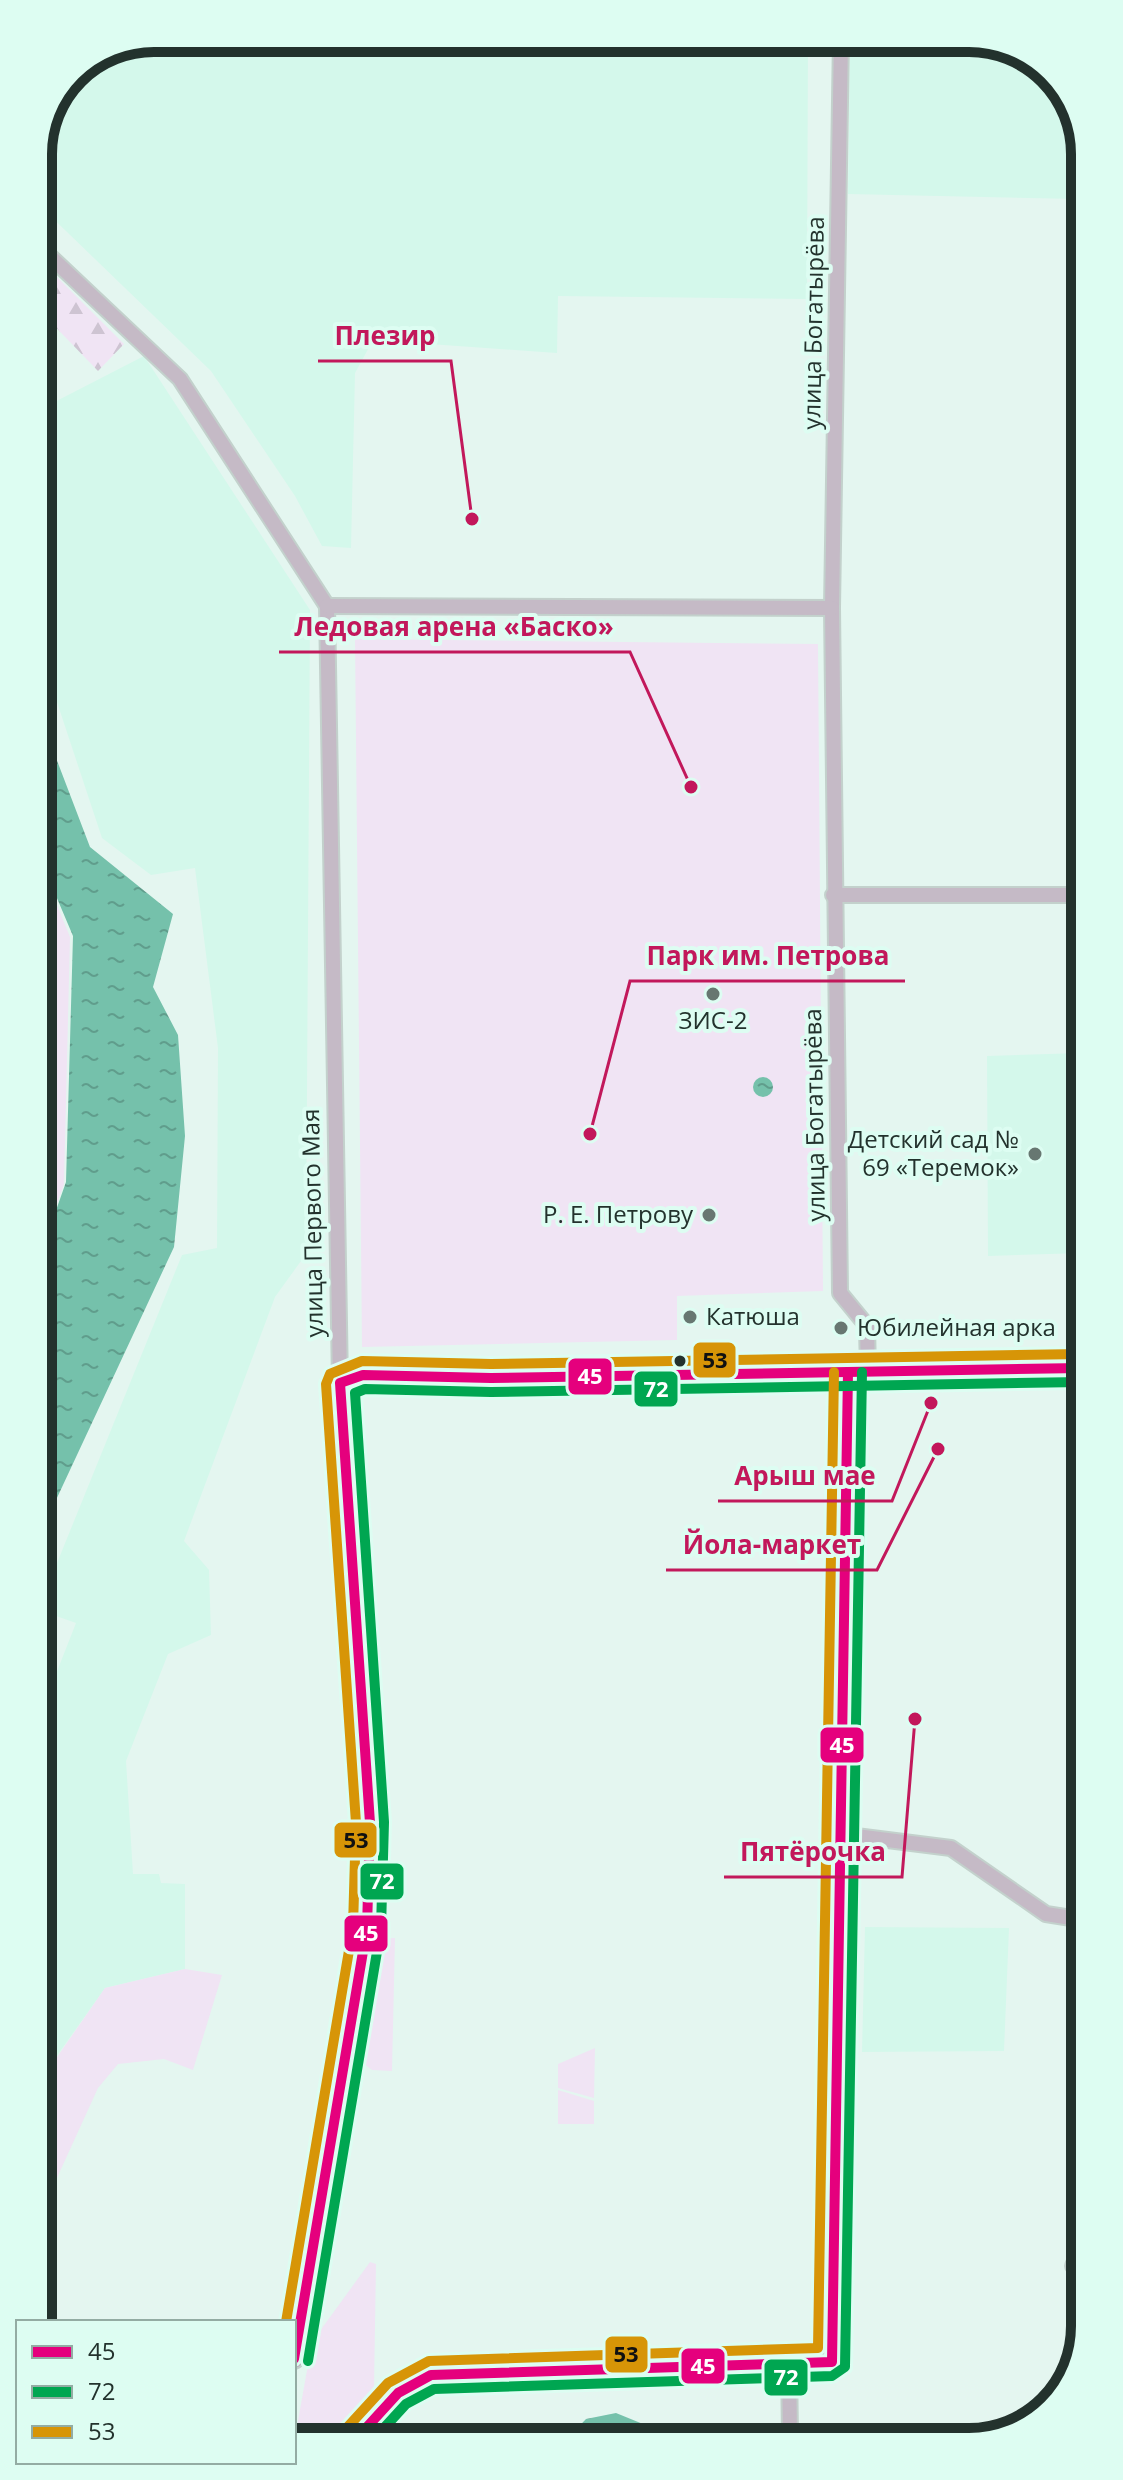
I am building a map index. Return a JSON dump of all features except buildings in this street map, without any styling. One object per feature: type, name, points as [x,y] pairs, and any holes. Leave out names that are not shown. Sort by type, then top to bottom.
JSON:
[{"type":"street","name":"улица Богатырёва","points":[[841,52],[832,608],[840,1293],[867,1326],[868,1371]]},
{"type":"street","points":[[52,258],[180,379],[327,606],[832,608]]},
{"type":"street","name":"улица Первого Мая","points":[[296,2347],[367,1928],[370,1823],[340,1383],[327,606]]},
{"type":"street","points":[[833,895],[1071,895]]},
{"type":"street","points":[[340,1383],[363,1375],[491,1378],[1071,1368]]},
{"type":"street","points":[[365,2428],[395,2393],[411,2381],[431,2375],[832,2362],[848,1372]]},
{"type":"street","points":[[840,1834],[951,1848],[1046,1914],[1071,1918]]},
{"type":"street","points":[[789,2364],[790,2428]]},
{"type":"shaded area","points":[[154,52],[808,52],[807,299],[558,296],[557,353],[373,340],[355,373],[351,548],[322,546],[295,496],[211,371],[52,218],[55,128],[69,97],[97,69],[134,54]]},
{"type":"shaded area","points":[[850,52],[976,52],[995,55],[1031,73],[1054,97],[1066,121],[1071,154],[1071,199],[848,194]]},
{"type":"shaded area","points":[[144,356],[310,610],[306,1254],[275,1297],[184,1541],[209,1570],[211,1635],[168,1654],[126,1761],[133,1874],[159,1874],[161,1883],[185,1884],[185,1969],[105,1988],[52,2063],[52,1684],[76,1623],[52,1615],[52,1575],[182,1255],[217,1248],[218,1048],[195,868],[151,875],[102,838],[54,693],[52,403]]},
{"type":"shaded area","name":"Детский сад № 69 «Теремок»","points":[[1071,1053],[1071,1253],[988,1256],[987,1056]]},
{"type":"shaded area","points":[[865,1927],[1009,1928],[1004,2051],[862,2052]]},
{"type":"green space","points":[[52,272],[124,344],[98,371],[52,323]]},
{"type":"green space","points":[[355,639],[818,644],[823,1291],[677,1296],[677,1340],[362,1347]]},
{"type":"green space","points":[[52,893],[70,937],[64,1184],[52,1217]]},
{"type":"green space","points":[[395,1938],[392,2071],[372,2070],[358,2059],[355,2042],[370,1939]]},
{"type":"green space","points":[[185,1969],[222,1975],[193,2070],[164,2059],[118,2064],[98,2088],[52,2189],[52,2064],[105,1988]]},
{"type":"green space","points":[[595,2048],[594,2098],[558,2088],[558,2064]]},
{"type":"green space","points":[[558,2090],[594,2101],[594,2124],[558,2124]]},
{"type":"green space","points":[[370,2262],[376,2264],[374,2389],[340,2428],[297,2428],[312,2342]]},
{"type":"water","points":[[52,747],[90,847],[173,914],[153,987],[178,1035],[185,1136],[174,1247],[52,1509],[52,1222],[66,1182],[73,936],[52,886]]},
{"type":"water","points":[[763,1077],[770,1080],[773,1087],[770,1094],[763,1097],[756,1094],[753,1087],[756,1080]]},
{"type":"water","points":[[616,2413],[643,2424],[645,2428],[577,2428],[586,2419]]},
{"type":"transit line","name":"53","points":[[286,2320],[353,1927],[356,1823],[326,1384],[330,1374],[362,1361],[491,1364],[1071,1354]]},
{"type":"transit line","name":"45","points":[[296,2347],[367,1928],[370,1823],[340,1383],[363,1375],[491,1378],[1071,1368]]},
{"type":"transit line","name":"53","points":[[347,2428],[388,2383],[429,2361],[818,2348],[834,1372]]},
{"type":"transit line","name":"45","points":[[366,2428],[398,2393],[431,2375],[832,2362],[848,1372]]},
{"type":"transit line","name":"72","points":[[384,2428],[406,2404],[434,2389],[832,2376],[845,2367],[862,1372]]},
{"type":"transit line","name":"72","points":[[308,2361],[381,1928],[384,1822],[355,1393],[365,1389],[491,1392],[1071,1382]]},
{"type":"place","name":"Плезир","points":[[472,519]]},
{"type":"place","name":"Ледовая арена «Баско»","points":[[691,787]]},
{"type":"place","name":"ЗИС-2","points":[[713,994]]},
{"type":"place","name":"Парк им. Петрова","points":[[590,1134]]},
{"type":"place","name":"Детский сад № 69 «Теремок»","points":[[1035,1154]]},
{"type":"place","name":"Р. Е. Петрову","points":[[709,1215]]},
{"type":"place","name":"Катюша","points":[[690,1317]]},
{"type":"place","name":"Юбилейная арка","points":[[841,1328]]},
{"type":"place","name":"Арыш мае","points":[[931,1403]]},
{"type":"place","name":"Йола-маркет","points":[[938,1449]]},
{"type":"place","name":"Пятёрочка","points":[[915,1719]]}]
